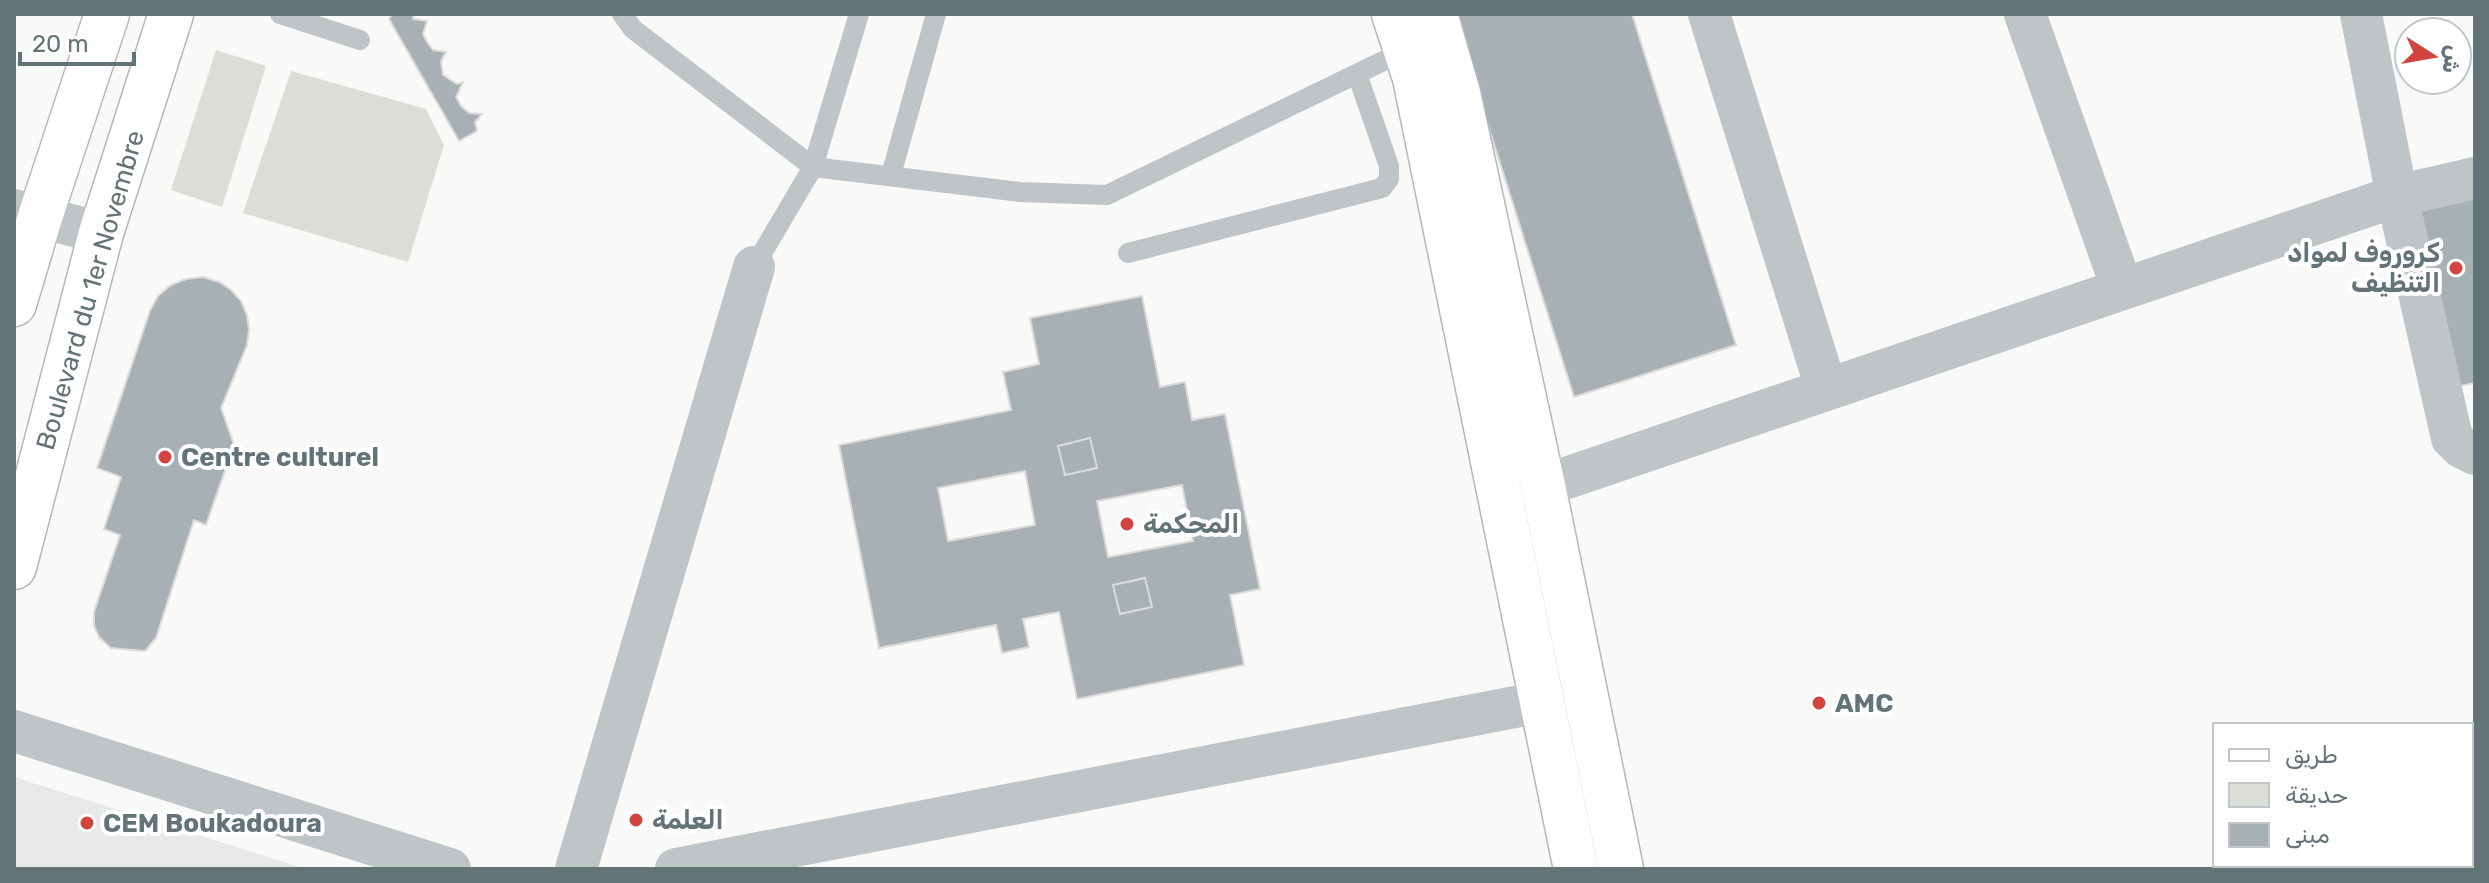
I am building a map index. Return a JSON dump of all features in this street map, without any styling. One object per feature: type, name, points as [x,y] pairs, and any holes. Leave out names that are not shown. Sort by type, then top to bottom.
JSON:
[{"type":"main road","points":[[14,304],[27,213],[107,14]]},
{"type":"main road","name":"Boulevard du 1er Novembre","points":[[14,567],[101,233],[171,14]]},
{"type":"main road","points":[[1435,14],[1458,93],[1621,869]]},
{"type":"main road","points":[[1400,32],[1415,78],[1576,869]]},
{"type":"street","points":[[1709,14],[1826,388]]},
{"type":"street","points":[[2025,14],[2122,288]]},
{"type":"street","points":[[2361,14],[2397,196],[2452,438],[2475,454]]},
{"type":"street","points":[[1499,490],[1543,486],[2397,196],[2475,178]]},
{"type":"street","points":[[27,213],[101,233]]},
{"type":"street","points":[[576,869],[754,267]]},
{"type":"street","points":[[676,869],[1541,702]]},
{"type":"street","points":[[14,731],[450,869]]},
{"type":"lane","points":[[280,14],[360,40]]},
{"type":"lane","points":[[622,14],[633,29],[813,167],[1020,192],[1107,195],[1357,74],[1400,32]]},
{"type":"lane","points":[[754,267],[813,167],[859,14]]},
{"type":"lane","points":[[891,175],[936,14]]},
{"type":"lane","points":[[1128,253],[1382,188],[1389,179],[1389,166],[1357,74]]},
{"type":"shaded area","name":"CEM Boukadoura","points":[[14,777],[306,869],[14,869]]},
{"type":"green space","points":[[216,50],[266,66],[222,207],[171,190]]},
{"type":"green space","points":[[291,71],[426,109],[444,145],[408,262],[243,213]]},
{"type":"building","points":[[392,14],[414,14],[413,19],[427,21],[423,34],[427,42],[433,50],[446,52],[441,61],[443,75],[457,84],[463,82],[456,97],[461,106],[469,113],[482,114],[475,122],[477,131],[459,141],[389,19]]},
{"type":"building","points":[[1453,14],[1632,14],[1736,345],[1574,397]]},
{"type":"building","points":[[2475,162],[2475,383],[2438,390],[2395,178]]},
{"type":"building","name":"Centre culturel","points":[[203,277],[231,290],[241,301],[247,315],[247,345],[221,408],[234,445],[206,525],[194,520],[156,638],[145,651],[111,648],[99,637],[94,626],[94,612],[120,535],[104,529],[121,477],[97,468],[150,311],[158,296],[171,285]]},
{"type":"building","points":[[1142,296],[1160,387],[1185,382],[1192,420],[1225,414],[1260,589],[1230,595],[1244,665],[1077,699],[1059,612],[1023,619],[1029,647],[1002,653],[996,625],[879,648],[839,445],[1011,410],[1003,372],[1039,364],[1030,318]],"holes":[[[1025,471],[1035,525],[948,541],[938,488]],[[1182,485],[1193,541],[1108,557],[1097,501]]]},
{"type":"building","points":[[1090,438],[1097,468],[1065,475],[1058,446]]},
{"type":"building","points":[[1145,578],[1152,607],[1120,614],[1113,585]]},
{"type":"place","name":"كروروف لمواد التنظيف","points":[[2456,268]]},
{"type":"place","name":"Centre culturel","points":[[165,457]]},
{"type":"place","name":"المحكمة","points":[[1127,524]]},
{"type":"place","name":"AMC","points":[[1819,703]]},
{"type":"place","name":"العلمة","points":[[636,820]]},
{"type":"place","name":"CEM Boukadoura","points":[[87,823]]}]
